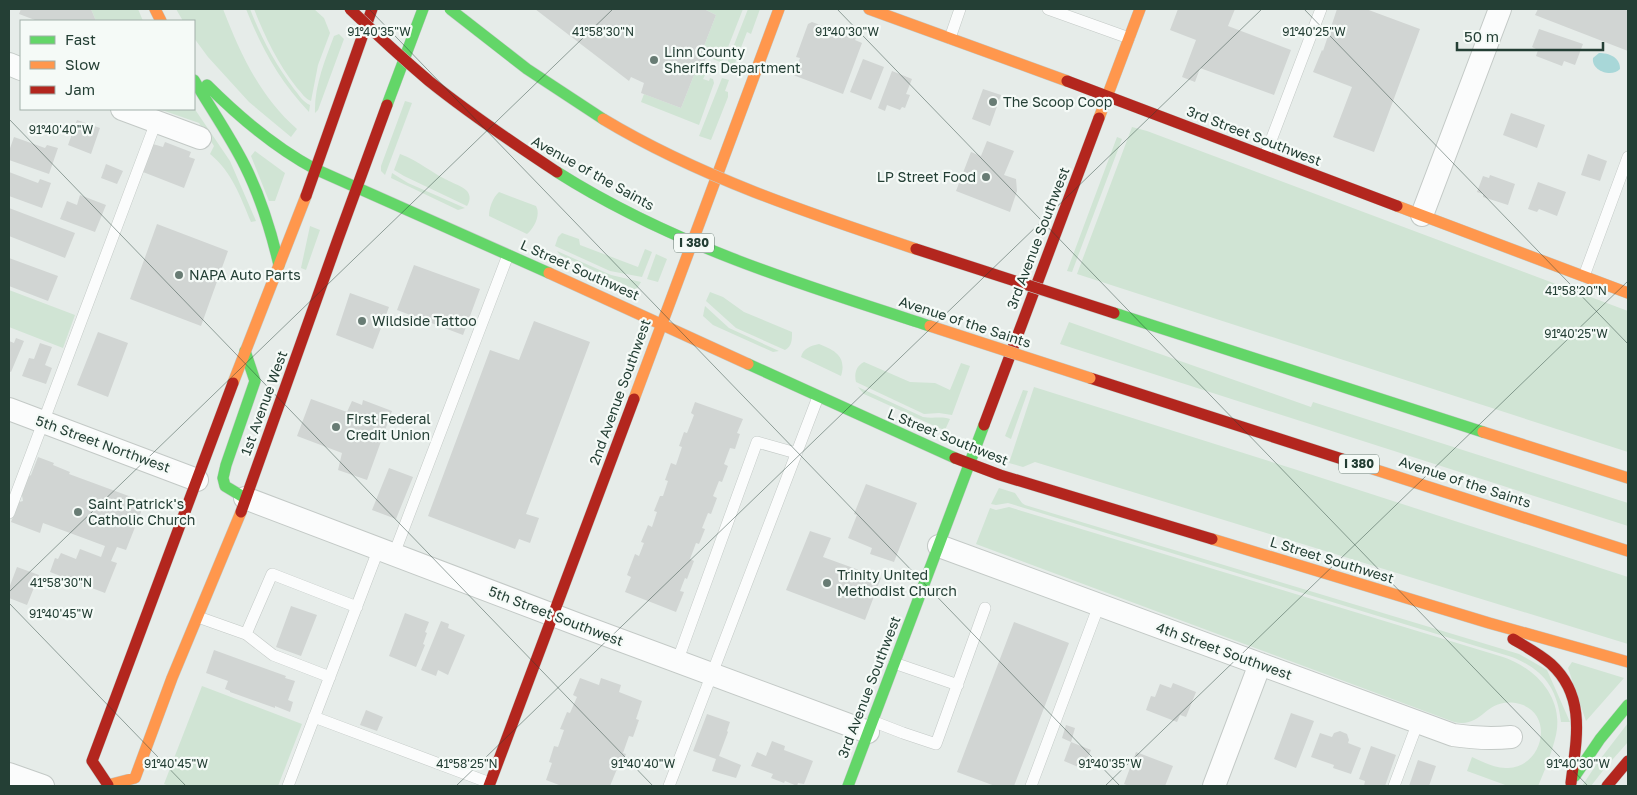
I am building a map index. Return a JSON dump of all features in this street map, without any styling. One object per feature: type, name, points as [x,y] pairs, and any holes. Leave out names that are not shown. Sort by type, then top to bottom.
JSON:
[{"type":"main road","name":"Avenue of the Saints","points":[[350,9],[398,55],[440,91],[529,154],[571,179],[703,247],[831,294],[1628,551]]},
{"type":"main road","name":"1st Avenue West","points":[[372,9],[304,202],[245,352],[92,761],[108,786],[135,778],[172,678],[236,527],[423,9]]},
{"type":"main road","points":[[450,9],[491,42],[568,97],[612,124],[665,152],[731,182],[829,220],[1628,478]]},
{"type":"main road","points":[[466,9],[491,42]]},
{"type":"main road","name":"2nd Avenue Southwest","points":[[489,785],[779,9]]},
{"type":"main road","name":"3rd Street Southwest","points":[[869,9],[1108,96],[1628,292]]},
{"type":"main road","name":"3rd Avenue Southwest","points":[[848,786],[1140,9]]},
{"type":"main road","name":"L Street Southwest","points":[[195,72],[266,139],[315,169],[969,464],[1048,490],[1489,623],[1628,662]]},
{"type":"main road","points":[[195,82],[244,165],[253,184],[274,244],[279,265]]},
{"type":"main road","points":[[245,352],[254,381],[230,450],[223,478],[226,486],[245,498]]},
{"type":"main road","points":[[1489,623],[1548,661],[1565,678],[1578,713],[1570,785]]},
{"type":"main road","points":[[1570,785],[1586,757],[1628,705]]},
{"type":"main road","points":[[1607,786],[1628,761]]},
{"type":"street","points":[[1422,215],[1500,9]]},
{"type":"street","points":[[125,110],[200,138]]},
{"type":"street","name":"5th Street Northwest","points":[[9,409],[197,480]]},
{"type":"street","name":"5th Street Southwest","points":[[245,498],[677,662],[870,726]]},
{"type":"street","name":"4th Street Southwest","points":[[939,546],[1453,735],[1492,739],[1511,736]]},
{"type":"street","points":[[1214,786],[1260,664]]},
{"type":"street","points":[[9,774],[43,786]]},
{"type":"lane","points":[[950,38],[960,9]]},
{"type":"lane","points":[[1048,9],[1129,38]]},
{"type":"lane","points":[[1265,156],[1321,9]]},
{"type":"lane","points":[[9,513],[156,122]]},
{"type":"lane","points":[[1584,276],[1628,157]]},
{"type":"lane","points":[[288,786],[357,606],[387,551],[508,255]]},
{"type":"lane","points":[[669,786],[818,397]]},
{"type":"lane","points":[[677,662],[757,442],[796,453]]},
{"type":"lane","points":[[246,634],[272,574],[357,606]]},
{"type":"lane","points":[[1031,786],[1099,605]]},
{"type":"lane","points":[[870,726],[903,733],[936,744],[985,608]]},
{"type":"lane","points":[[198,617],[246,634],[273,655],[330,677]]},
{"type":"lane","points":[[894,663],[958,685]]},
{"type":"lane","points":[[314,718],[489,785]]},
{"type":"lane","points":[[1394,786],[1418,722]]},
{"type":"green space","points":[[91,9],[138,9],[143,20],[96,20]]},
{"type":"green space","points":[[176,9],[223,9],[252,73],[272,103],[297,129],[291,137],[249,102],[208,57],[195,39],[195,20],[182,20]]},
{"type":"green space","points":[[246,9],[250,9],[264,40],[281,70],[301,98],[310,105],[309,112],[272,64]]},
{"type":"green space","points":[[254,9],[314,9],[324,18],[330,33],[318,65],[311,101],[297,88],[278,60]]},
{"type":"green space","points":[[706,9],[743,9],[723,60],[720,62],[701,54],[716,15]]},
{"type":"green space","points":[[748,9],[760,9],[751,34],[747,32],[732,71],[725,68]]},
{"type":"green space","points":[[339,34],[344,39],[318,110],[315,113],[316,93],[327,54],[334,36]]},
{"type":"green space","points":[[696,70],[706,73],[703,79],[709,81],[710,78],[713,79],[714,83],[699,125],[641,102],[644,94],[681,108]]},
{"type":"green space","points":[[722,78],[729,80],[725,91],[728,92],[728,97],[711,140],[699,136]]},
{"type":"green space","points":[[405,101],[412,103],[385,175],[381,171],[381,166]]},
{"type":"green space","points":[[195,109],[230,161],[256,221],[251,222],[230,177],[210,154],[214,146],[199,123],[162,110]]},
{"type":"green space","points":[[1132,127],[1628,311],[1628,452],[1077,274]]},
{"type":"green space","points":[[1117,137],[1122,139],[1072,272],[1067,271]]},
{"type":"green space","points":[[255,151],[285,173],[275,201],[269,201],[251,156]]},
{"type":"green space","points":[[400,154],[465,189],[470,197],[467,206],[394,170]]},
{"type":"green space","points":[[392,173],[408,183],[465,208],[458,210],[391,178]]},
{"type":"green space","points":[[499,192],[536,206],[538,213],[536,221],[527,234],[489,216],[492,203]]},
{"type":"green space","points":[[310,226],[320,230],[306,270],[301,268]]},
{"type":"green space","points":[[562,233],[579,239],[580,245],[638,267],[645,249],[652,252],[642,277],[610,271],[555,246],[558,237]]},
{"type":"green space","points":[[557,251],[611,275],[641,282],[636,290],[560,255]]},
{"type":"green space","points":[[656,254],[667,259],[658,282],[647,279]]},
{"type":"green space","points":[[9,290],[75,315],[63,348],[9,327]]},
{"type":"green space","points":[[710,292],[723,297],[744,312],[792,332],[792,340],[789,347],[785,350],[736,328],[706,301]]},
{"type":"green space","points":[[705,306],[729,328],[779,351],[773,352],[713,325],[703,316]]},
{"type":"green space","points":[[1069,322],[1311,407],[1313,402],[1628,503],[1628,526],[1060,344]]},
{"type":"green space","points":[[819,344],[835,352],[841,359],[841,376],[801,357],[805,349]]},
{"type":"green space","points":[[864,362],[910,382],[935,383],[950,390],[961,363],[970,366],[952,415],[939,413],[924,414],[856,382],[856,370]]},
{"type":"green space","points":[[858,387],[923,417],[950,419],[945,430],[939,428],[864,394]]},
{"type":"green space","points":[[1034,387],[1628,577],[1628,644],[1035,462],[1023,467],[1009,463]]},
{"type":"green space","points":[[1023,390],[1028,391],[1011,439],[1005,436]]},
{"type":"green space","points":[[999,488],[1015,493],[1025,505],[1519,654],[1547,670],[1570,722],[1561,722],[1556,699],[1541,674],[1512,657],[1008,503],[991,504]]},
{"type":"green space","points":[[1009,507],[1515,662],[1545,686],[1556,709],[1556,735],[1538,786],[1508,786],[1467,771],[1472,757],[1490,765],[1503,768],[1520,765],[1530,759],[1540,739],[1541,728],[1538,718],[1531,710],[1520,704],[1508,702],[1499,704],[1472,721],[1464,723],[1454,722],[976,544],[990,508],[996,510]]},
{"type":"green space","points":[[1572,662],[1624,678],[1586,721],[1568,668]]},
{"type":"green space","points":[[202,686],[302,724],[278,786],[169,786],[164,784]]},
{"type":"green space","points":[[1628,723],[1628,742],[1591,786],[1582,786],[1598,762]]},
{"type":"water","points":[[1599,53],[1613,56],[1618,61],[1620,69],[1612,73],[1599,70],[1593,63],[1593,58]]},
{"type":"building","points":[[21,9],[91,9],[96,20],[35,20],[19,14]]},
{"type":"building","name":"Linn County Sheriffs Department","points":[[535,9],[706,9],[716,15],[701,54],[706,57],[701,71],[696,70],[681,108],[641,93],[644,83],[631,77],[629,81]]},
{"type":"building","points":[[1178,9],[1235,9],[1228,26],[1291,50],[1274,95],[1200,68],[1195,82],[1182,77],[1196,40],[1170,30]]},
{"type":"building","points":[[1337,9],[1366,9],[1420,29],[1374,152],[1333,137],[1352,87],[1313,72],[1323,51]]},
{"type":"building","points":[[1538,9],[1628,9],[1628,51],[1535,15]]},
{"type":"building","points":[[812,22],[856,38],[855,40],[862,43],[843,94],[793,75],[800,58],[796,57],[808,24]]},
{"type":"building","points":[[1539,29],[1583,44],[1575,65],[1564,61],[1562,66],[1536,56],[1538,50],[1532,47]]},
{"type":"building","points":[[863,59],[884,67],[871,100],[850,92]]},
{"type":"building","points":[[892,71],[912,79],[906,94],[910,95],[905,108],[902,107],[900,110],[887,105],[885,111],[878,108]]},
{"type":"building","points":[[983,89],[1001,95],[990,126],[972,119]]},
{"type":"building","points":[[1511,113],[1545,125],[1537,148],[1503,135]]},
{"type":"building","points":[[77,120],[100,128],[91,154],[68,145]]},
{"type":"building","points":[[14,137],[45,148],[47,145],[58,148],[49,174],[9,160],[9,151]]},
{"type":"building","name":"LP Street Food","points":[[987,141],[1014,151],[1004,175],[1016,179],[1017,191],[1010,212],[956,191],[971,152],[981,156]]},
{"type":"building","points":[[165,142],[191,152],[189,157],[195,159],[184,188],[143,172],[153,144],[163,147]]},
{"type":"building","points":[[1588,154],[1607,161],[1600,181],[1581,175]]},
{"type":"building","points":[[106,164],[123,171],[117,184],[101,178]]},
{"type":"building","points":[[9,172],[38,183],[40,179],[51,183],[42,208],[9,196]]},
{"type":"building","points":[[1490,175],[1515,184],[1508,205],[1483,197],[1483,194],[1477,192],[1483,176],[1489,178]]},
{"type":"building","points":[[1538,182],[1566,192],[1557,216],[1539,209],[1537,212],[1528,209]]},
{"type":"building","points":[[80,195],[106,205],[95,232],[60,219],[67,201],[77,205]]},
{"type":"building","points":[[9,208],[75,233],[65,258],[9,236]]},
{"type":"building","name":"NAPA Auto Parts","points":[[157,224],[228,251],[201,326],[130,299]]},
{"type":"building","points":[[9,258],[58,276],[48,301],[9,286]]},
{"type":"building","points":[[414,265],[480,289],[463,335],[397,310]]},
{"type":"building","name":"Wildside Tattoo","points":[[350,293],[389,307],[373,349],[336,335]]},
{"type":"building","points":[[534,321],[590,342],[526,514],[539,518],[530,543],[519,539],[515,549],[428,516],[490,350],[519,360]]},
{"type":"building","points":[[98,332],[128,343],[108,397],[77,385]]},
{"type":"building","points":[[16,338],[24,341],[11,372],[9,371],[9,341],[14,343]]},
{"type":"building","points":[[40,343],[52,347],[45,365],[52,368],[46,384],[22,376],[29,358],[34,359]]},
{"type":"building","points":[[311,399],[347,412],[352,401],[362,405],[363,400],[392,411],[367,480],[338,470],[342,453],[297,436]]},
{"type":"building","points":[[695,402],[743,419],[737,433],[740,434],[735,449],[730,448],[724,464],[728,466],[722,482],[719,481],[713,496],[717,498],[711,514],[708,513],[702,528],[705,529],[699,544],[696,543],[690,559],[694,561],[680,591],[684,592],[676,612],[625,592],[631,577],[627,575],[635,554],[639,556],[644,543],[641,542],[648,525],[652,527],[657,512],[654,511],[660,496],[663,496],[668,481],[665,480],[671,463],[676,465],[682,447],[679,446],[684,432],[687,433],[694,415],[691,413]]},
{"type":"building","name":"Saint Patrick's Catholic Church","points":[[38,457],[54,463],[53,465],[70,472],[69,474],[145,502],[126,550],[117,547],[111,561],[117,563],[105,593],[50,572],[55,558],[58,559],[61,553],[76,559],[80,549],[101,557],[105,546],[43,523],[40,533],[11,522],[19,502],[23,501],[21,490],[25,479],[31,475]]},
{"type":"building","points":[[389,468],[413,477],[396,519],[372,510]]},
{"type":"building","points":[[866,484],[917,503],[894,562],[870,554],[872,548],[848,538],[857,515],[854,514]]},
{"type":"building","points":[[810,531],[831,538],[823,557],[881,578],[865,620],[786,590]]},
{"type":"building","points":[[17,567],[39,575],[27,605],[9,598],[9,588]]},
{"type":"building","points":[[291,606],[317,615],[301,656],[276,647]]},
{"type":"building","points":[[405,613],[429,622],[425,632],[427,633],[423,644],[425,645],[416,667],[389,656]]},
{"type":"building","points":[[441,621],[449,624],[448,628],[465,635],[448,675],[438,670],[436,676],[421,670]]},
{"type":"building","points":[[1014,622],[1069,643],[1014,786],[995,786],[957,772]]},
{"type":"building","points":[[214,650],[295,681],[288,700],[293,702],[290,712],[225,689],[228,681],[206,673]]},
{"type":"building","points":[[580,678],[599,685],[601,678],[621,685],[619,692],[642,701],[636,719],[639,720],[633,737],[629,736],[623,753],[626,754],[620,770],[617,769],[610,786],[558,786],[546,780],[552,763],[549,762],[554,746],[558,747],[564,730],[560,729],[567,712],[570,713],[577,697],[573,695]]},
{"type":"building","points":[[1173,683],[1196,692],[1186,717],[1180,715],[1177,722],[1146,710],[1151,696],[1155,697],[1160,684],[1171,688]]},
{"type":"building","points":[[366,710],[383,717],[377,731],[360,725]]},
{"type":"building","points":[[1291,713],[1314,721],[1296,768],[1274,759]]},
{"type":"building","points":[[707,714],[730,722],[719,756],[741,765],[736,778],[712,771],[716,759],[693,751]]},
{"type":"building","points":[[1066,725],[1075,728],[1071,742],[1062,738]]},
{"type":"building","points":[[1340,731],[1347,734],[1348,743],[1361,748],[1351,774],[1333,768],[1334,765],[1311,757],[1320,733],[1332,737],[1334,733]]},
{"type":"building","points":[[772,741],[785,746],[784,750],[813,761],[804,784],[798,783],[797,786],[785,781],[784,783],[771,778],[773,774],[751,766],[757,752],[766,756]]},
{"type":"building","points":[[1071,742],[1091,750],[1083,769],[1064,761]]},
{"type":"building","points":[[1371,746],[1396,755],[1385,786],[1364,786],[1365,781],[1359,779]]},
{"type":"building","points":[[1136,752],[1173,766],[1165,786],[1129,786],[1124,784]]},
{"type":"building","points":[[1418,760],[1436,766],[1429,786],[1409,786]]},
{"type":"traffic: fast","points":[[387,105],[423,9]]},
{"type":"traffic: fast","points":[[450,9],[527,69],[603,119]]},
{"type":"traffic: fast","points":[[195,82],[233,144],[251,178],[265,215],[279,265]]},
{"type":"traffic: fast","points":[[207,85],[258,131],[285,151],[315,169]]},
{"type":"traffic: fast","points":[[315,169],[549,273]]},
{"type":"traffic: fast","points":[[557,172],[601,198],[692,242],[786,279],[930,326]]},
{"type":"traffic: fast","points":[[1114,313],[1483,432]]},
{"type":"traffic: fast","points":[[245,351],[255,381],[223,478],[225,486],[245,498]]},
{"type":"traffic: fast","points":[[748,364],[955,458]]},
{"type":"traffic: fast","points":[[848,786],[984,425]]},
{"type":"traffic: fast","points":[[1575,776],[1600,739],[1628,705]]},
{"type":"traffic: slow","points":[[155,9],[160,20]]},
{"type":"traffic: slow","points":[[634,399],[779,9]]},
{"type":"traffic: slow","points":[[869,9],[1067,81]]},
{"type":"traffic: slow","points":[[1099,118],[1140,9]]},
{"type":"traffic: slow","points":[[603,119],[678,159],[756,193],[916,249]]},
{"type":"traffic: slow","points":[[233,383],[306,196]]},
{"type":"traffic: slow","points":[[1397,206],[1628,293]]},
{"type":"traffic: slow","points":[[549,273],[748,364]]},
{"type":"traffic: slow","points":[[930,326],[1090,378]]},
{"type":"traffic: slow","points":[[1483,432],[1628,478]]},
{"type":"traffic: slow","points":[[1342,459],[1628,551]]},
{"type":"traffic: slow","points":[[108,785],[135,778],[172,678],[241,512]]},
{"type":"traffic: slow","points":[[1212,539],[1489,623],[1628,662]]},
{"type":"traffic: jam","points":[[350,9],[409,64],[444,93],[557,172]]},
{"type":"traffic: jam","points":[[306,196],[372,9]]},
{"type":"traffic: jam","points":[[1067,81],[1397,206]]},
{"type":"traffic: jam","points":[[241,512],[387,105]]},
{"type":"traffic: jam","points":[[984,425],[1099,118]]},
{"type":"traffic: jam","points":[[916,249],[1114,313]]},
{"type":"traffic: jam","points":[[1090,378],[1342,459]]},
{"type":"traffic: jam","points":[[108,785],[92,761],[233,383]]},
{"type":"traffic: jam","points":[[489,786],[634,399]]},
{"type":"traffic: jam","points":[[955,458],[1000,475],[1212,539]]},
{"type":"traffic: jam","points":[[1513,639],[1551,664],[1562,677],[1570,691],[1576,720],[1571,783]]},
{"type":"traffic: jam","points":[[1607,786],[1628,761]]},
{"type":"place","name":"Linn County Sheriffs Department","points":[[654,60]]},
{"type":"place","name":"The Scoop Coop","points":[[993,102]]},
{"type":"place","name":"LP Street Food","points":[[986,177]]},
{"type":"place","name":"NAPA Auto Parts","points":[[179,275]]},
{"type":"place","name":"Wildside Tattoo","points":[[362,321]]},
{"type":"place","name":"First Federal Credit Union","points":[[336,427]]},
{"type":"place","name":"Saint Patrick's Catholic Church","points":[[78,512]]},
{"type":"place","name":"Trinity United Methodist Church","points":[[827,583]]}]
